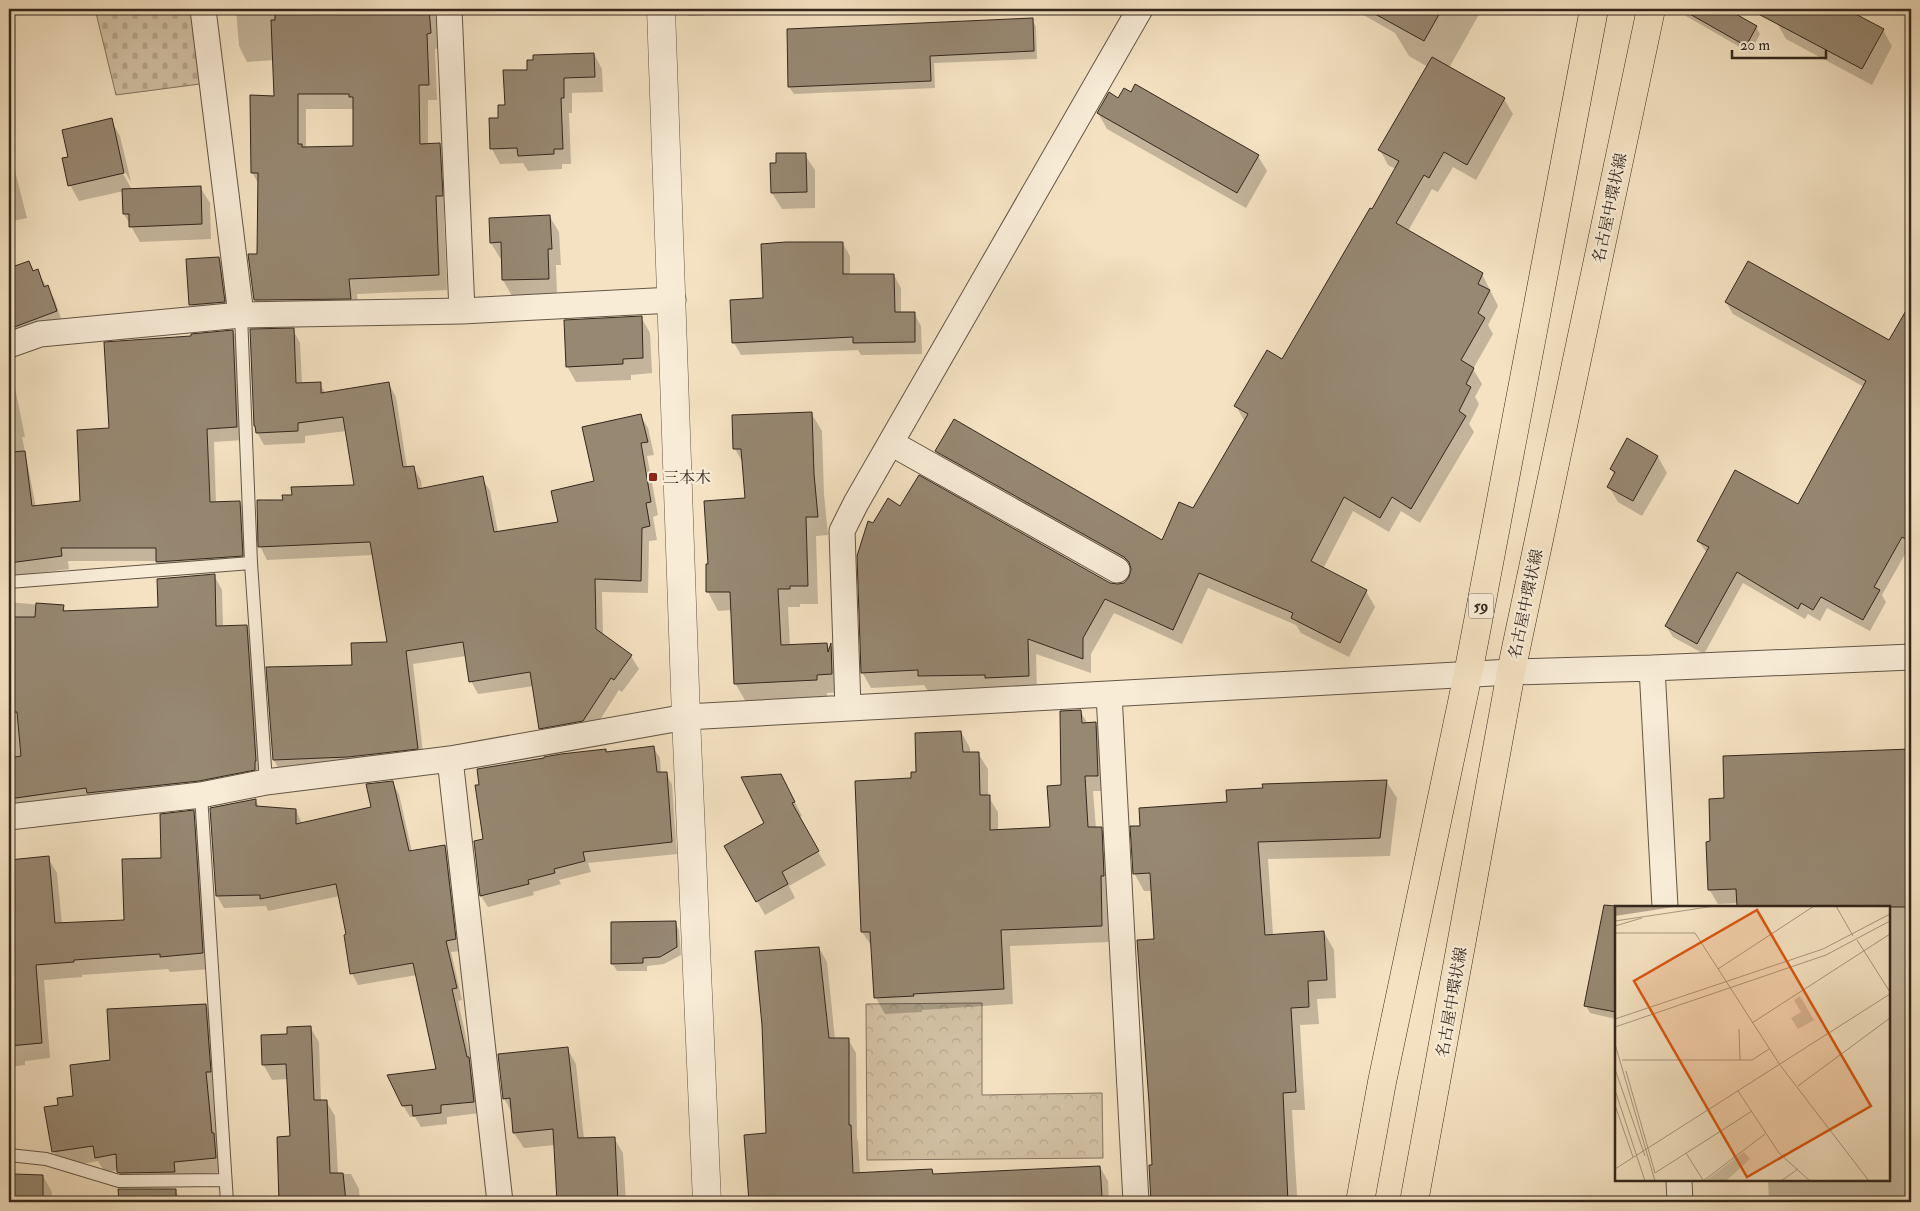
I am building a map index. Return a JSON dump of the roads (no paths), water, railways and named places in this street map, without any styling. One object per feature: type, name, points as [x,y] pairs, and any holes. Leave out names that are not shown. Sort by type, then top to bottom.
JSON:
[{"type":"main road","name":"59","points":[[1360,1202],[1382,1082],[1468,674],[1594,9]]},
{"type":"main road","name":"名古屋中環状線","points":[[1414,1202],[1511,672],[1651,9]]},
{"type":"street","points":[[203,9],[241,315]]},
{"type":"street","points":[[449,9],[462,311]]},
{"type":"street","points":[[661,9],[673,300],[686,717],[707,1202]]},
{"type":"street","points":[[848,708],[842,531],[1140,9]]},
{"type":"street","points":[[9,345],[40,334],[241,315],[462,311],[673,300]]},
{"type":"street","points":[[891,443],[1117,570]]},
{"type":"street","points":[[9,817],[200,795],[266,782],[450,759],[686,717],[1468,674],[1911,657]]},
{"type":"street","points":[[1652,668],[1665,906]]},
{"type":"street","points":[[1110,694],[1136,1202]]},
{"type":"street","points":[[450,759],[500,1202]]},
{"type":"street","points":[[1679,1181],[1680,1202]]},
{"type":"lane","points":[[241,315],[251,563],[266,782]]},
{"type":"lane","points":[[9,582],[251,563]]},
{"type":"lane","points":[[200,795],[227,1202]]},
{"type":"lane","points":[[9,1155],[46,1159],[120,1181],[225,1180]]},
{"type":"place","name":"三本木","points":[[653,477]]}]
